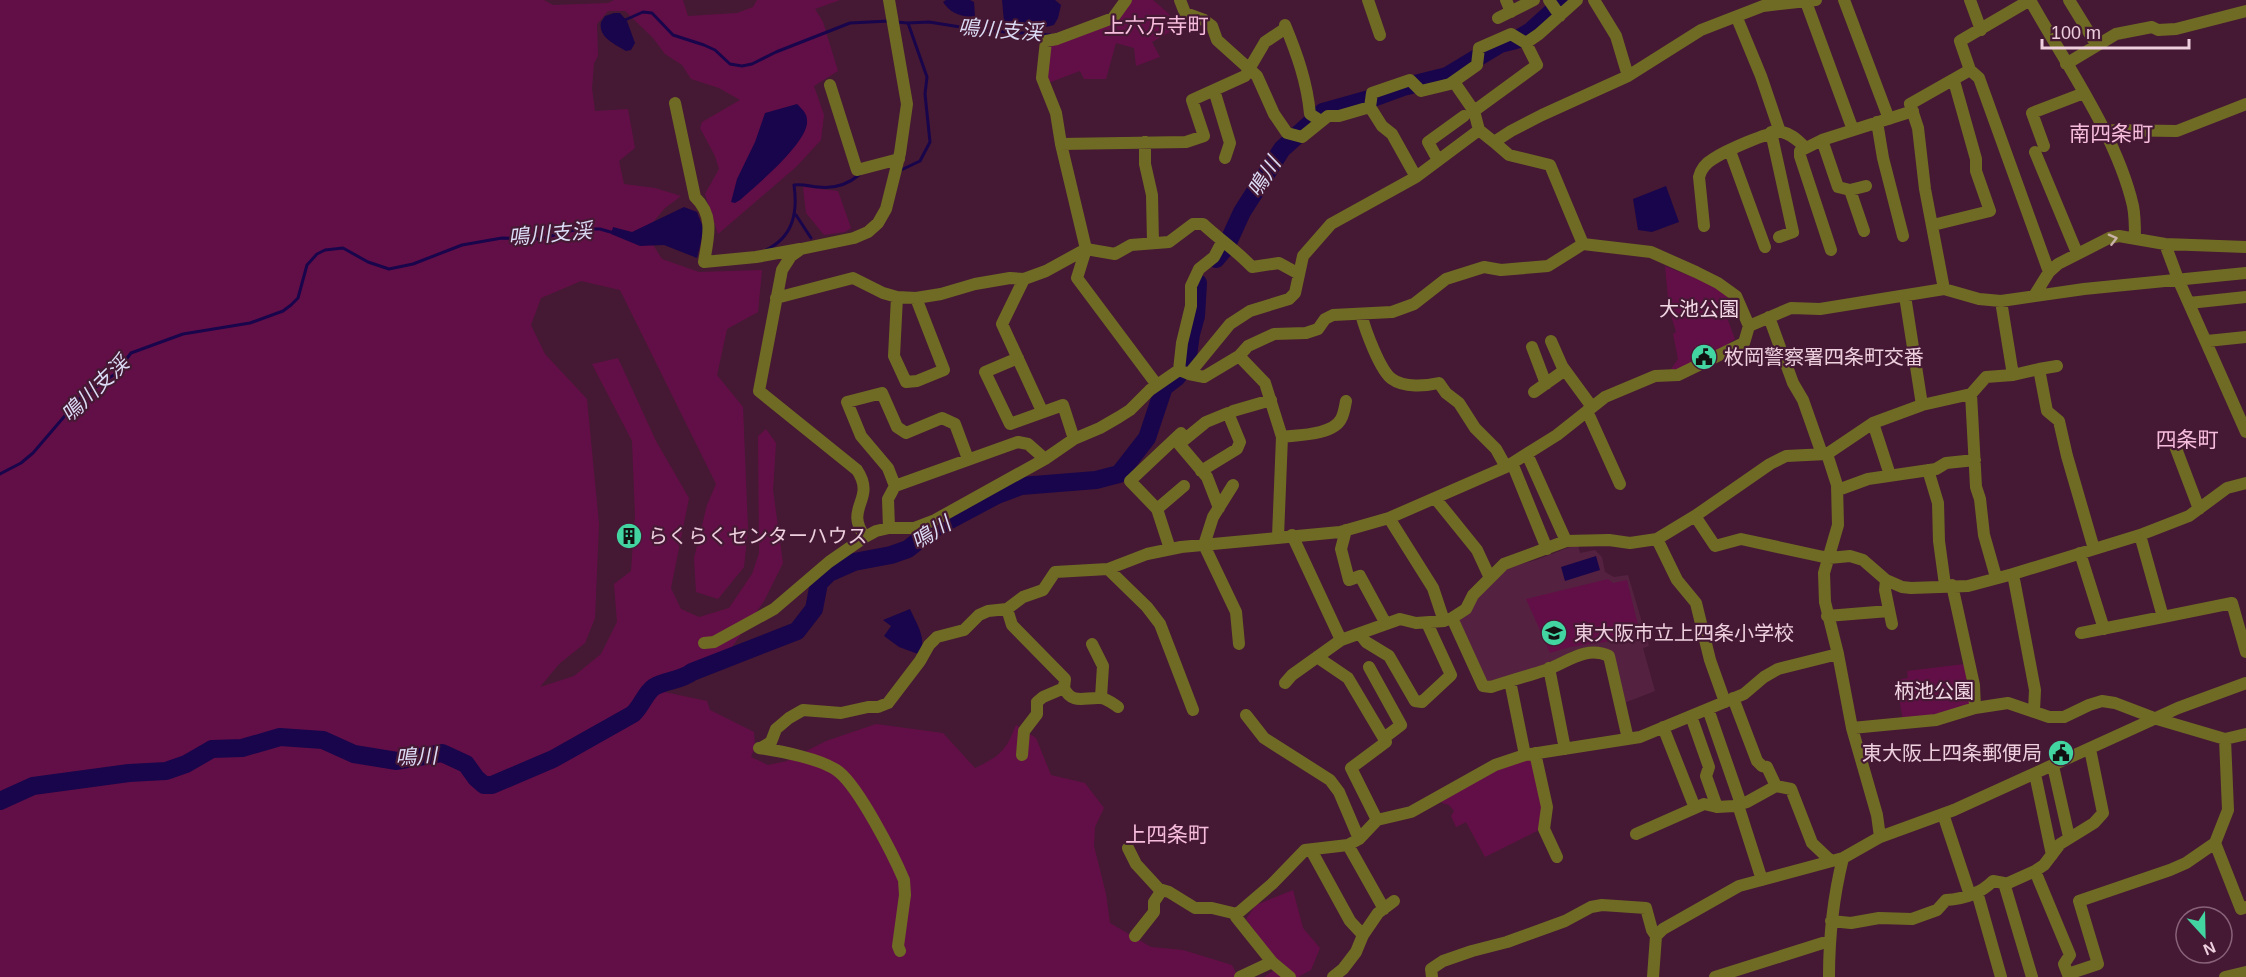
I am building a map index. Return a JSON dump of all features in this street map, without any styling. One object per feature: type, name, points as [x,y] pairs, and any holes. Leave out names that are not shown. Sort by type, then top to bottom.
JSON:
[{"type":"street","points":[[675,103],[695,197],[704,206],[709,219],[709,235],[704,262],[756,258],[854,238],[873,227],[886,209],[904,132],[907,104],[889,0]]},
{"type":"street","points":[[1126,0],[1113,18],[1046,41],[1042,78],[1056,113],[1086,249],[1077,278],[1157,385]]},
{"type":"street","points":[[1180,0],[1185,13],[1204,20],[1212,26],[1217,40],[1257,76],[1274,114],[1287,133],[1302,137],[1317,118],[1339,116],[1370,107]]},
{"type":"street","points":[[1368,0],[1380,35]]},
{"type":"street","points":[[1498,18],[1509,6],[1534,0]]},
{"type":"street","points":[[1525,43],[1539,34],[1555,9],[1577,0]]},
{"type":"street","points":[[1594,0],[1616,36],[1628,76]]},
{"type":"street","points":[[1844,0],[1883,120],[1883,158],[1903,236]]},
{"type":"street","points":[[1970,0],[1981,30]]},
{"type":"street","points":[[2049,272],[1979,78],[1970,70],[1960,41],[2030,0],[2084,93],[2120,165],[2134,209],[2135,238]]},
{"type":"street","points":[[2069,0],[2096,44]]},
{"type":"street","points":[[1494,142],[1542,115],[1628,76],[1701,30],[1737,18],[1761,3],[1811,1],[1853,130]]},
{"type":"street","points":[[2066,64],[2116,34],[2152,27],[2158,30],[2176,29],[2246,12]]},
{"type":"street","points":[[1737,18],[1761,76],[1775,132],[1792,232],[1779,237]]},
{"type":"street","points":[[1061,144],[1186,142],[1204,136],[1192,100],[1245,76],[1265,42],[1286,27],[1317,118]]},
{"type":"street","points":[[1416,177],[1392,134],[1382,126],[1370,107],[1372,93],[1410,80],[1421,91],[1450,84],[1477,65],[1479,48],[1511,33],[1525,43],[1537,65],[1428,142],[1438,160]]},
{"type":"street","points":[[1944,289],[1925,189],[1918,128],[1910,104],[1970,70]]},
{"type":"street","points":[[1933,225],[1990,211],[1976,171],[1976,159],[1954,81]]},
{"type":"street","points":[[1454,82],[1479,130],[1509,155],[1550,165],[1583,244]]},
{"type":"street","points":[[830,85],[857,170],[899,159]]},
{"type":"street","points":[[1214,90],[1230,143],[1225,158]]},
{"type":"street","points":[[2077,254],[2039,149],[2032,113],[2084,93]]},
{"type":"street","points":[[2104,130],[2177,131],[2246,104]]},
{"type":"street","points":[[1831,250],[1800,151],[1822,140],[1913,111]]},
{"type":"street","points":[[704,643],[714,642],[774,609],[816,572],[865,537],[876,531],[890,528],[914,528],[935,520],[1045,459],[1074,438],[1100,428],[1130,410],[1157,385],[1184,372],[1230,324],[1250,311],[1288,299],[1295,293],[1303,256],[1331,224],[1416,177],[1479,130]]},
{"type":"street","points":[[1704,226],[1699,177],[1701,170],[1713,159],[1775,132],[1794,137],[1805,147]]},
{"type":"street","points":[[1822,140],[1838,187],[1851,190],[1866,186]]},
{"type":"street","points":[[1144,142],[1144,164],[1152,195],[1153,243]]},
{"type":"street","points":[[1730,151],[1765,248]]},
{"type":"street","points":[[1851,190],[1864,231]]},
{"type":"street","points":[[776,298],[853,278],[883,293],[897,297],[916,298],[941,294],[975,284],[1011,278],[1024,279],[1046,271],[1086,249],[1115,254],[1131,245],[1169,242],[1193,224],[1203,224],[1225,244],[1237,250],[1252,267],[1279,263],[1299,274]]},
{"type":"street","points":[[2034,296],[2049,272],[2058,264],[2109,238],[2120,236],[2165,244],[2246,246]]},
{"type":"street","points":[[1184,372],[1184,334],[1191,306],[1191,286],[1199,269],[1225,244]]},
{"type":"street","points":[[900,951],[898,946],[905,895],[904,880],[854,788],[838,771],[822,764],[785,752],[758,748],[771,742],[776,729],[789,718],[803,710],[841,712],[878,707],[888,703],[920,661],[928,645],[937,637],[964,630],[979,615],[988,611],[1007,609],[1023,597],[1042,590],[1055,572],[1108,569],[1147,554],[1170,549],[1346,530],[1389,518],[1509,465],[1557,435],[1605,397],[1655,376],[1678,375],[1729,352],[1744,343],[1749,326],[1736,296],[1718,283],[1696,272],[1651,252],[1583,244],[1548,266],[1501,270],[1484,267],[1446,279],[1414,304],[1392,312],[1333,315],[1325,319],[1318,329],[1306,333],[1274,334],[1248,346],[1239,356],[1211,375],[1204,377],[1184,372]]},
{"type":"street","points":[[2165,244],[2178,279],[2244,425]]},
{"type":"street","points":[[801,249],[791,256],[782,270],[759,391],[857,470],[864,488],[856,516],[858,527],[865,537]]},
{"type":"street","points":[[1749,326],[1791,308],[1820,309],[1944,289],[1978,299],[2001,302],[2034,296],[2246,273]]},
{"type":"street","points":[[1024,279],[1002,324],[1042,411]]},
{"type":"street","points":[[1905,296],[1922,405]]},
{"type":"street","points":[[897,297],[894,356],[906,382],[917,381],[944,370],[916,298]]},
{"type":"street","points":[[2190,303],[2246,297]]},
{"type":"street","points":[[2001,302],[2013,375]]},
{"type":"street","points":[[1361,314],[1370,341],[1390,378],[1399,382],[1426,386],[1439,383],[1446,393],[1459,402],[1475,428],[1509,465],[1547,549]]},
{"type":"street","points":[[1769,317],[1793,383],[1803,400],[1838,490],[1838,525],[1824,573],[1825,602],[1838,654],[1852,728],[1877,815],[1880,837]]},
{"type":"street","points":[[2207,341],[2246,337]]},
{"type":"street","points":[[1551,341],[1565,370],[1590,409],[1620,484]]},
{"type":"street","points":[[1532,347],[1546,384]]},
{"type":"street","points":[[1239,356],[1265,383],[1282,437],[1278,536]]},
{"type":"street","points":[[1018,358],[985,372],[1010,424],[1063,405],[1074,438]]},
{"type":"street","points":[[1285,683],[1292,675],[1341,640],[1400,619],[1416,623],[1448,620],[1466,609],[1473,595],[1504,564],[1566,541],[1609,540],[1630,543],[1657,539],[1695,516],[1770,464],[1786,456],[1824,454],[1873,423],[1922,405],[1971,394],[1986,377],[2013,375],[2057,366]]},
{"type":"street","points":[[2039,369],[2047,411],[2059,421],[2094,549]]},
{"type":"street","points":[[1534,392],[1565,370]]},
{"type":"street","points":[[895,486],[888,468],[861,436],[847,402],[882,393],[897,427],[906,433],[942,418],[955,424],[968,459]]},
{"type":"street","points":[[1971,394],[1976,487],[1980,499],[1984,534],[1996,577]]},
{"type":"street","points":[[1233,411],[1271,400]]},
{"type":"street","points":[[1282,437],[1316,433],[1332,428],[1340,421],[1346,401]]},
{"type":"street","points":[[1201,471],[1237,449],[1240,442],[1228,413],[1206,422],[1179,444],[1201,471],[1207,477],[1219,508]]},
{"type":"street","points":[[1873,423],[1890,476]]},
{"type":"street","points":[[1170,549],[1157,509],[1130,481],[1182,432]]},
{"type":"street","points":[[2172,438],[2199,509]]},
{"type":"street","points":[[890,528],[888,499],[895,486],[1017,442],[1028,444],[1045,459]]},
{"type":"street","points":[[1527,454],[1566,541]]},
{"type":"street","points":[[1838,490],[1868,479],[1936,469],[1946,463],[1975,460]]},
{"type":"street","points":[[1928,470],[1938,503],[1938,532],[1949,585],[1974,685],[1975,708]]},
{"type":"street","points":[[1695,516],[1715,546],[1741,538],[1829,558],[1850,556],[1863,560],[1886,580],[1911,588],[1968,586],[2140,535],[2189,516],[2227,488],[2246,483]]},
{"type":"street","points":[[1233,485],[1213,517],[1204,545],[1236,612],[1239,644]]},
{"type":"street","points":[[1157,509],[1184,486]]},
{"type":"street","points":[[1435,498],[1477,550],[1490,578]]},
{"type":"street","points":[[1389,518],[1433,588],[1483,687],[1491,687],[1550,668],[1575,655],[1601,652],[1609,656],[1629,739]]},
{"type":"street","points":[[1346,530],[1341,549],[1349,580],[1360,576],[1386,624]]},
{"type":"street","points":[[1292,535],[1341,640]]},
{"type":"street","points":[[2140,535],[2163,617]]},
{"type":"street","points":[[1657,539],[1677,580],[1696,603],[1710,660],[1757,760],[1762,766],[1767,767],[1776,786]]},
{"type":"street","points":[[2080,553],[2104,628]]},
{"type":"street","points":[[1108,569],[1147,607],[1160,624],[1193,710]]},
{"type":"street","points":[[2013,574],[2035,690],[2034,711]]},
{"type":"street","points":[[1886,580],[1885,590],[1892,624]]},
{"type":"street","points":[[2081,633],[2232,603],[2246,652]]},
{"type":"street","points":[[1007,609],[1012,625],[1065,679],[1064,688],[1067,694],[1078,701],[1101,698],[1118,707]]},
{"type":"street","points":[[1827,616],[1889,610]]},
{"type":"street","points":[[1360,634],[1366,642],[1389,656],[1415,701],[1422,702],[1451,675],[1427,623]]},
{"type":"street","points":[[1092,644],[1103,666],[1101,698]]},
{"type":"street","points":[[1237,914],[1272,884],[1301,852],[1353,842],[1377,820],[1411,812],[1495,765],[1530,754],[1629,739],[1744,694],[1764,677],[1778,669],[1838,654]]},
{"type":"street","points":[[1317,657],[1348,678],[1386,742],[1351,768],[1377,820]]},
{"type":"street","points":[[1369,668],[1401,725],[1384,738]]},
{"type":"street","points":[[1550,668],[1565,749]]},
{"type":"street","points":[[1510,681],[1547,807],[1544,829],[1557,857]]},
{"type":"street","points":[[1656,936],[1663,929],[1739,886],[1837,860],[1880,837],[1943,814],[2178,708],[2246,683]]},
{"type":"street","points":[[1022,755],[1024,731],[1037,714],[1037,702],[1064,688]]},
{"type":"street","points":[[1852,728],[1936,720],[1975,708],[2008,704],[2049,717],[2064,717],[2102,701],[2115,703],[2157,719],[2225,739],[2246,734]]},
{"type":"street","points":[[1708,709],[1740,804],[1762,880]]},
{"type":"street","points":[[1246,715],[1264,738],[1330,780],[1339,792],[1353,842],[1389,905],[1378,913],[1363,935],[1356,952],[1343,969],[1333,977]]},
{"type":"street","points":[[1691,716],[1708,767],[1706,776],[1717,807]]},
{"type":"street","points":[[1663,727],[1695,808]]},
{"type":"street","points":[[2035,871],[2070,955],[2064,964],[2068,976],[2098,964],[2079,901],[2170,870],[2186,863],[2215,843],[2228,810],[2225,739]]},
{"type":"street","points":[[1832,921],[1851,924],[1879,918],[1912,920],[1937,910],[1946,900],[1960,899],[1987,888],[1994,881],[2006,884],[2044,865],[2060,844],[2094,824],[2103,813],[2090,749]]},
{"type":"street","points":[[2053,766],[2069,837]]},
{"type":"street","points":[[2035,774],[2052,855]]},
{"type":"street","points":[[1636,834],[1704,804],[1717,807],[1740,804],[1776,786],[1791,789],[1812,843],[1837,860]]},
{"type":"street","points":[[1943,814],[2001,977]]},
{"type":"street","points":[[2215,843],[2241,909],[2246,907]]},
{"type":"street","points":[[1128,848],[1136,864],[1159,889],[1169,892],[1195,908],[1212,908],[1237,914]]},
{"type":"street","points":[[1311,850],[1350,921],[1363,935]]},
{"type":"street","points":[[1829,977],[1829,941],[1837,860]]},
{"type":"street","points":[[2006,884],[2032,977]]},
{"type":"street","points":[[1135,936],[1154,912],[1154,902],[1162,890]]},
{"type":"street","points":[[1432,977],[1431,969],[1443,961],[1554,925],[1591,907],[1602,905],[1646,908],[1656,936],[1653,977]]},
{"type":"street","points":[[1237,914],[1236,917],[1272,962],[1290,977]]},
{"type":"street","points":[[1716,977],[1829,941]]},
{"type":"street","points":[[1240,977],[1272,962]]},
{"type":"street","points":[[2225,977],[2246,972]]},
{"type":"shaded area","points":[[946,0],[974,2],[975,16],[953,12],[943,2]]},
{"type":"shaded area","points":[[1002,0],[1055,0],[1061,5],[1054,25],[1042,28],[1004,22]]},
{"type":"shaded area","points":[[620,13],[627,21],[635,43],[631,50],[626,51],[617,46],[602,32],[601,22],[605,16]]},
{"type":"shaded area","points":[[797,104],[805,113],[807,120],[806,129],[800,139],[781,163],[758,185],[740,200],[735,203],[731,202],[737,179],[755,142],[765,113]]},
{"type":"shaded area","points":[[1666,186],[1679,222],[1652,232],[1638,230],[1633,199]]},
{"type":"shaded area","points":[[684,207],[697,212],[704,230],[697,258],[664,245],[640,246],[611,234],[613,227],[632,232]]},
{"type":"shaded area","name":"東大阪市立上四条小学校","points":[[1578,544],[1580,553],[1595,550],[1602,557],[1605,572],[1614,577],[1628,575],[1649,646],[1643,648],[1655,691],[1624,703],[1611,651],[1601,647],[1572,651],[1555,662],[1485,683],[1458,620],[1506,568],[1536,560]]},
{"type":"shaded area","points":[[1596,556],[1600,570],[1565,581],[1561,567]]},
{"type":"shaded area","points":[[910,609],[922,638],[918,654],[899,647],[884,636],[891,626],[883,620]]},
{"type":"green space","points":[[0,0],[544,0],[553,5],[608,3],[614,0],[683,0],[688,16],[737,13],[753,7],[757,0],[840,0],[815,9],[823,22],[838,71],[814,86],[824,115],[821,140],[796,167],[718,234],[705,194],[719,169],[715,156],[700,128],[702,122],[740,100],[719,88],[691,79],[682,65],[665,54],[653,38],[625,11],[608,11],[597,24],[598,56],[594,63],[592,88],[595,111],[628,109],[635,148],[619,161],[624,184],[655,188],[681,196],[665,208],[645,232],[662,259],[699,272],[762,270],[758,312],[727,329],[717,375],[743,407],[748,529],[744,567],[718,599],[696,592],[694,558],[707,505],[716,484],[620,290],[581,281],[541,298],[531,325],[545,354],[587,399],[599,524],[595,618],[585,643],[559,664],[540,687],[574,676],[601,654],[617,622],[614,584],[631,571],[635,515],[632,441],[592,364],[618,358],[656,441],[689,498],[671,588],[681,609],[699,617],[729,608],[752,574],[759,553],[758,436],[766,429],[776,443],[773,490],[783,563],[764,601],[730,650],[641,687],[707,701],[710,710],[754,732],[755,747],[751,757],[768,765],[787,761],[826,741],[876,724],[943,733],[975,768],[1001,752],[1016,725],[1036,738],[1051,775],[1085,783],[1104,808],[1095,827],[1094,846],[1106,894],[1110,923],[1151,947],[1183,950],[1232,965],[1238,977],[0,977]]},
{"type":"green space","points":[[1129,0],[1153,0],[1179,27],[1152,42],[1160,57],[1136,66],[1134,48],[1116,43],[1106,79],[1084,79],[1080,71],[1048,83],[1048,50],[1051,46],[1112,23]]},
{"type":"green space","points":[[803,187],[838,191],[851,228],[845,232],[824,235],[806,213]]},
{"type":"green space","name":"大池公園","points":[[1665,266],[1716,288],[1733,301],[1738,310],[1726,315],[1735,339],[1711,357],[1708,350],[1696,355],[1699,363],[1680,370],[1671,369],[1678,359],[1673,334],[1676,332],[1669,309]]},
{"type":"green space","points":[[1608,579],[1613,583],[1627,580],[1638,625],[1627,629],[1627,639],[1570,647],[1550,653],[1526,599]]},
{"type":"green space","name":"柄池公園","points":[[1965,664],[1970,704],[1946,712],[1903,721],[1896,680],[1908,678],[1907,671]]},
{"type":"green space","points":[[1533,756],[1545,808],[1541,829],[1485,857],[1466,822],[1456,827],[1451,816],[1454,811],[1449,805],[1442,803],[1440,798],[1497,768]]},
{"type":"green space","points":[[1293,890],[1303,928],[1320,948],[1311,970],[1298,977],[1264,977],[1284,964],[1272,955],[1246,919],[1256,905]]},
{"type":"waterway","name":"鳴川","points":[[1216,259],[1226,247],[1242,212],[1282,149],[1323,112],[1447,76],[1500,44],[1516,40],[1531,31],[1565,0]]},
{"type":"waterway","points":[[625,20],[643,12],[652,13],[673,35],[704,45],[715,50],[730,64],[742,66],[752,64],[776,52],[850,23],[889,21]]},
{"type":"waterway","points":[[896,22],[908,23]]},
{"type":"waterway","name":"鳴川支渓","points":[[901,170],[920,161],[930,142],[925,94],[927,77],[908,23],[929,22],[979,30],[1050,35]]},
{"type":"waterway","name":"鳴川支渓","points":[[766,250],[782,238],[792,223],[795,205],[794,185],[835,187],[859,175]]},
{"type":"waterway","points":[[796,215],[811,238]]},
{"type":"waterway","name":"鳴川支渓","points":[[0,474],[21,463],[33,453],[81,397],[115,374],[131,353],[183,334],[250,323],[283,311],[298,298],[307,265],[317,254],[325,250],[343,248],[368,262],[389,269],[413,264],[462,245],[502,238],[539,239],[578,229],[600,229],[614,233]]},
{"type":"waterway","name":"鳴川","points":[[0,801],[33,786],[129,773],[166,771],[186,764],[212,749],[242,748],[280,737],[323,740],[354,754],[397,761],[442,753],[466,764],[484,785],[492,785],[553,759],[633,714],[654,687],[797,631],[814,609],[819,583],[829,573],[854,562],[891,555],[908,549],[933,529],[997,495],[1021,486],[1096,480],[1119,474],[1147,438],[1164,387],[1177,377],[1187,363],[1196,316],[1198,283]]},
{"type":"place","name":"枚岡警察署四条町交番","points":[[1704,357]]},
{"type":"place","name":"らくらくセンターハウス","points":[[629,536]]},
{"type":"place","name":"東大阪市立上四条小学校","points":[[1554,633]]},
{"type":"place","name":"東大阪上四条郵便局","points":[[2061,753]]},
{"type":"district","name":"上六万寺町","points":[[1156,26]]},
{"type":"district","name":"南四条町","points":[[2111,134]]},
{"type":"district","name":"四条町","points":[[2187,440]]},
{"type":"district","name":"上四条町","points":[[1167,835]]}]
